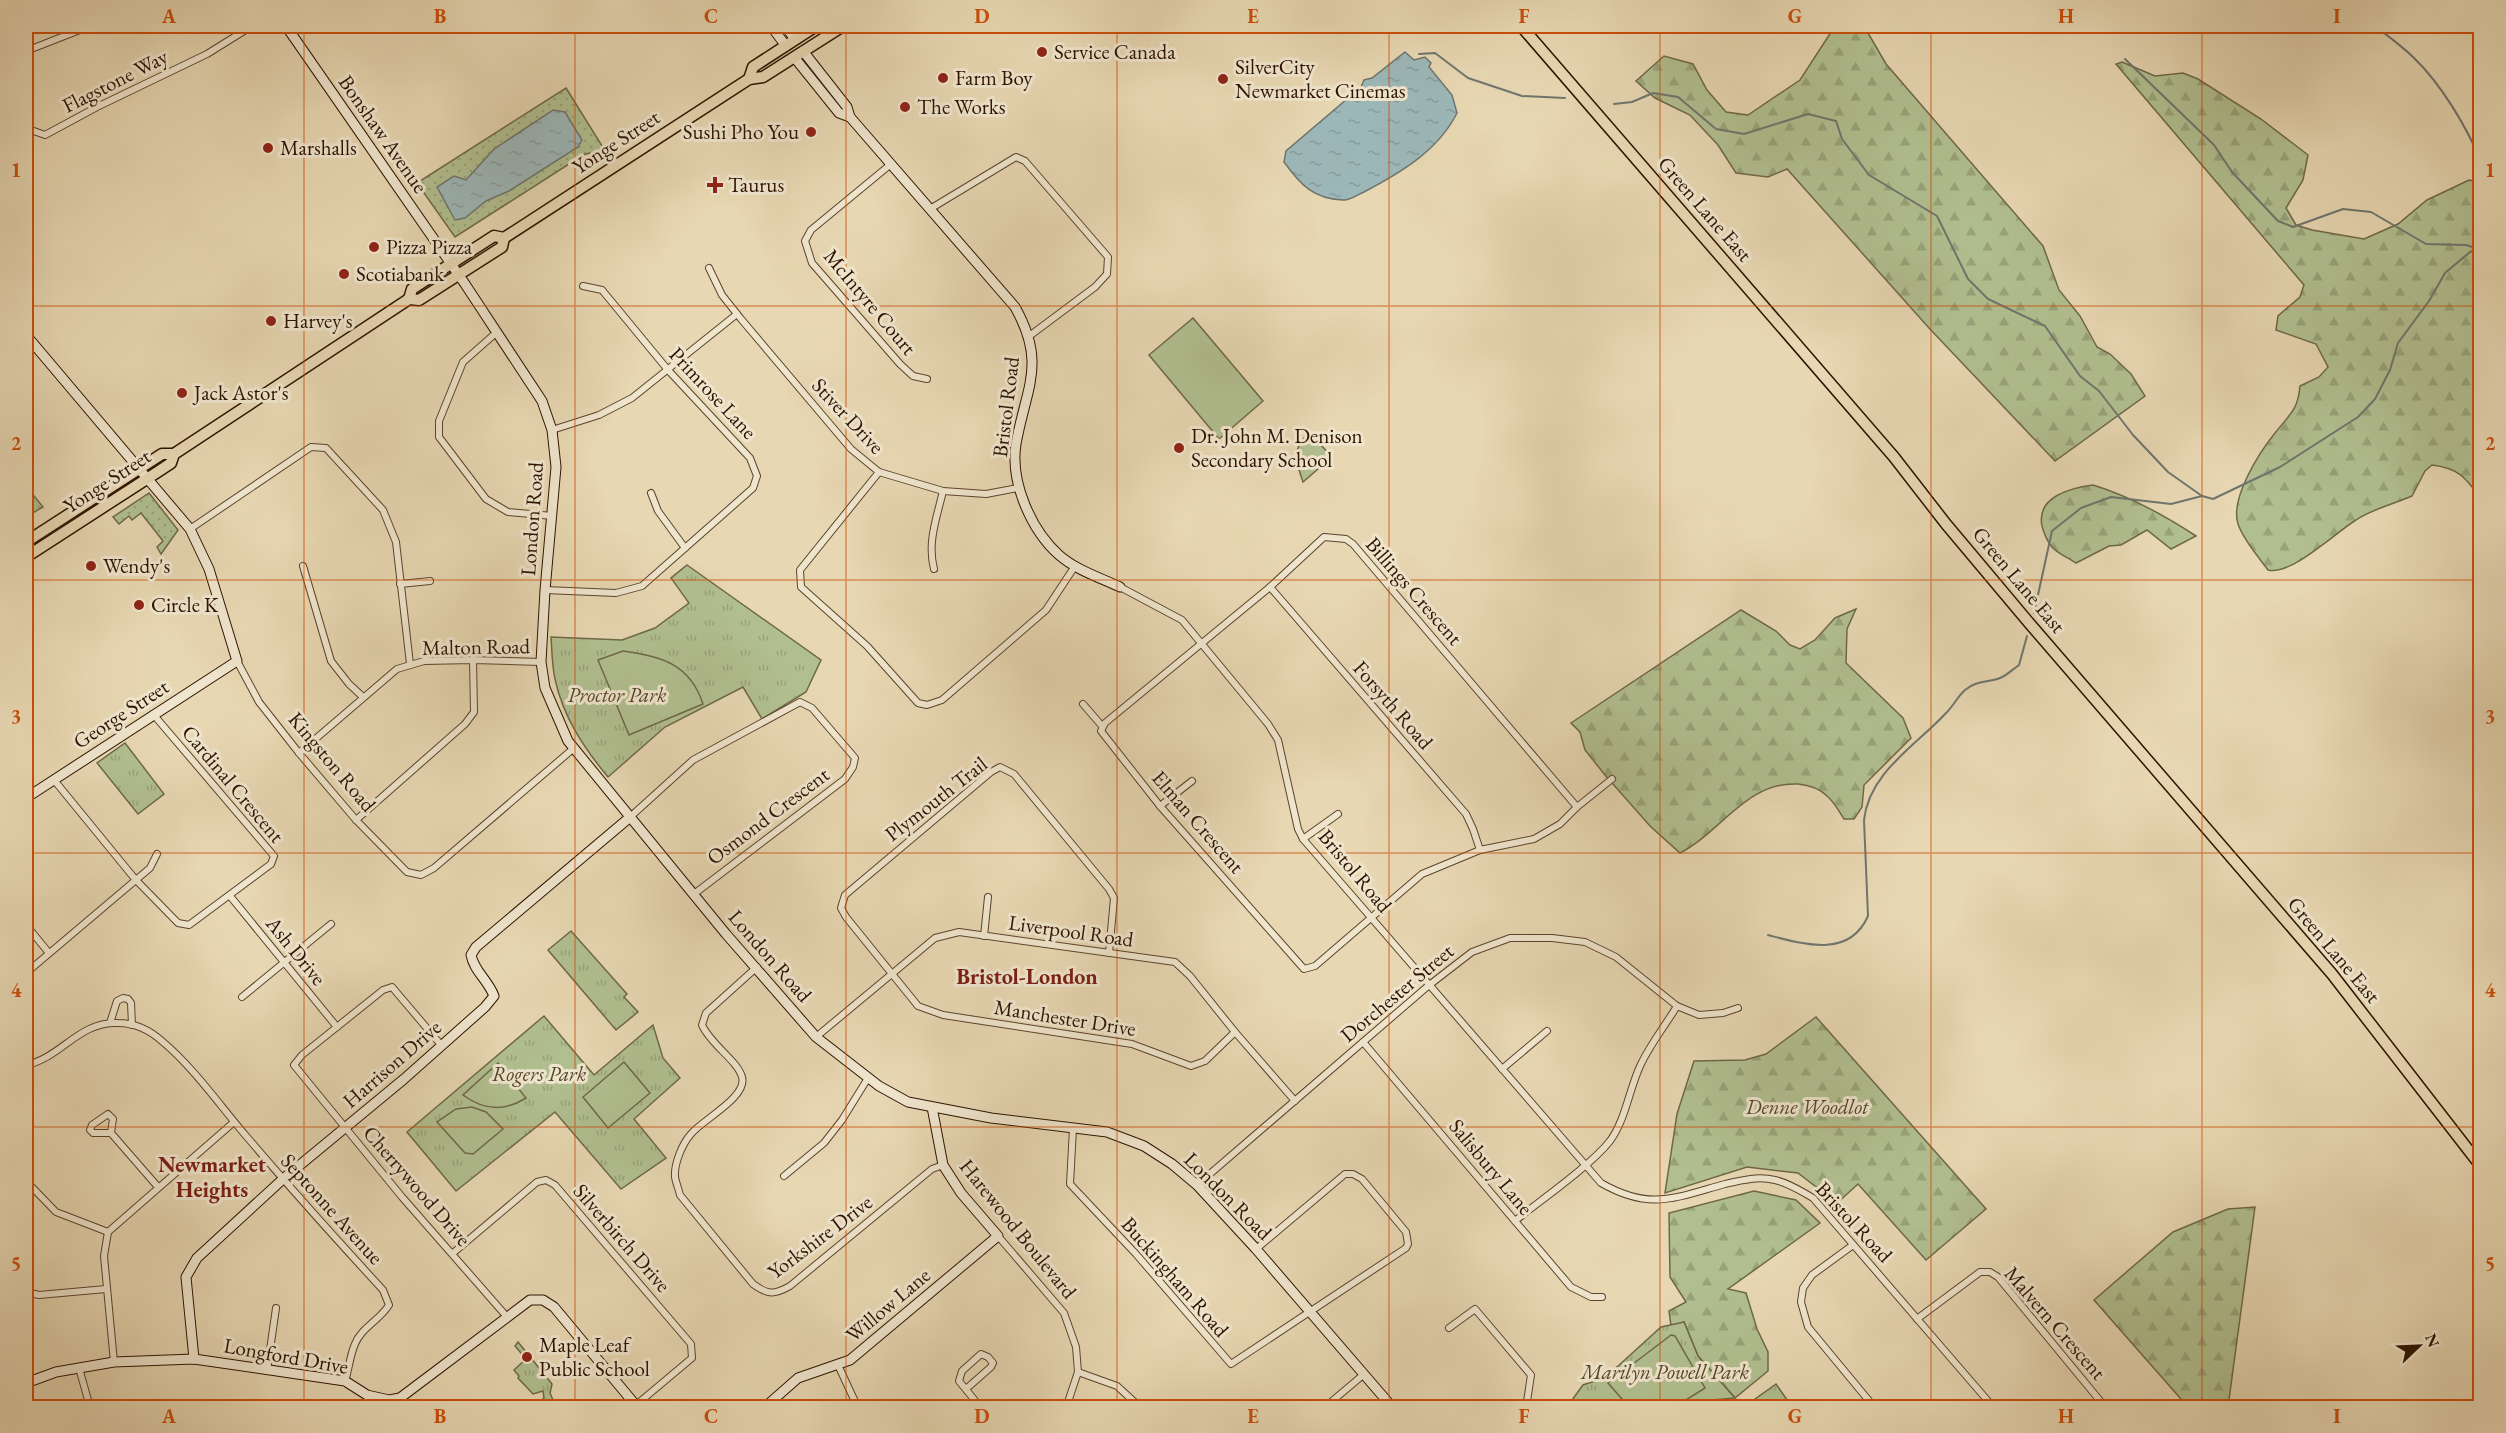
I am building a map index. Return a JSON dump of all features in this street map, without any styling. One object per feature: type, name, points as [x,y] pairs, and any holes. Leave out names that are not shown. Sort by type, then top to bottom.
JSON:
[{"type":"main road","name":"Yonge Street","points":[[749,79],[753,67],[816,26]]},
{"type":"main road","name":"Yonge Street","points":[[26,542],[162,454],[174,454],[409,299],[412,290],[494,236],[504,238],[749,79],[763,77],[843,26]]},
{"type":"main road","name":"Green Lane East","points":[[1521,26],[1894,457],[1946,524],[2015,606],[2332,975],[2481,1165]]},
{"type":"main road","name":"Yonge Street","points":[[409,299],[419,300],[459,275],[502,247],[504,238]]},
{"type":"main road","name":"Yonge Street","points":[[26,557],[171,463],[174,454]]},
{"type":"street","points":[[26,51],[90,26]]},
{"type":"street","name":"Flagstone Way","points":[[26,123],[31,130],[45,135],[107,101],[207,54],[252,26]]},
{"type":"street","name":"Bonshaw Avenue","points":[[286,26],[451,264]]},
{"type":"street","points":[[771,26],[786,46]]},
{"type":"street","points":[[785,26],[795,39]]},
{"type":"street","name":"Bristol Road","points":[[795,39],[798,54]]},
{"type":"street","name":"Bristol Road","points":[[786,46],[798,54],[847,107],[850,117],[1015,308],[1025,325],[1033,357],[1031,383],[1016,447],[1018,488],[1033,524],[1059,555],[1075,566],[1182,620],[1268,723],[1278,740],[1296,820],[1303,839],[1584,1165],[1601,1183],[1623,1196],[1646,1201],[1669,1200],[1749,1178],[1775,1179],[1793,1186],[1813,1198],[1994,1407]]},
{"type":"street","points":[[930,209],[1016,157],[1025,161],[1108,257],[1107,274],[1095,287],[1028,337]]},
{"type":"street","name":"McIntyre Court","points":[[891,164],[811,230],[805,241],[812,263],[900,364],[913,376],[927,379]]},
{"type":"street","name":"London Road","points":[[451,264],[542,401],[552,430],[556,467],[541,662],[545,688],[568,741],[629,818],[726,934],[816,1036],[868,1078],[908,1102],[991,1118],[1107,1132],[1144,1146],[1172,1164],[1197,1185],[1256,1249],[1308,1312],[1393,1407]]},
{"type":"street","name":"Stiver Drive","points":[[709,268],[722,295],[737,314],[851,449],[879,472],[943,490],[986,494],[1018,488]]},
{"type":"street","name":"Primrose Lane","points":[[545,590],[616,593],[642,586],[753,488],[757,476],[750,458],[668,370],[602,290],[583,286]]},
{"type":"street","points":[[552,430],[599,415],[632,398],[737,314]]},
{"type":"street","points":[[497,332],[463,362],[439,421],[438,437],[486,499],[508,512],[553,516]]},
{"type":"street","name":"Kingston Road","points":[[26,335],[190,529],[209,569],[237,661],[259,702],[356,820],[407,872],[421,875],[434,868],[574,748]]},
{"type":"street","points":[[190,529],[311,447],[326,448],[383,510],[396,542],[410,664]]},
{"type":"street","points":[[879,472],[800,570],[801,587],[867,645],[918,703],[927,705],[942,700],[1037,618],[1046,610],[1075,566]]},
{"type":"street","points":[[934,569],[930,553],[943,490]]},
{"type":"street","points":[[651,493],[658,511],[685,548]]},
{"type":"street","name":"Billings Crescent","points":[[1201,645],[1270,587],[1324,537],[1346,539],[1577,807]]},
{"type":"street","points":[[303,566],[331,661],[349,684],[363,697]]},
{"type":"street","points":[[400,584],[430,581]]},
{"type":"street","name":"Forsyth Road","points":[[1270,587],[1466,814],[1480,850]]},
{"type":"street","points":[[1102,726],[1201,645]]},
{"type":"street","points":[[356,820],[465,724],[474,712],[473,660]]},
{"type":"street","name":"Malton Road","points":[[299,753],[397,669],[410,664],[473,660],[541,662]]},
{"type":"street","name":"George Street","points":[[26,798],[237,661]]},
{"type":"street","name":"Osmond Crescent","points":[[629,818],[693,760],[800,702],[812,708],[855,758],[853,767],[845,779],[694,894]]},
{"type":"street","name":"Elman Crescent","points":[[1083,704],[1102,726],[1101,731],[1160,806],[1304,969],[1315,966],[1370,917]]},
{"type":"street","name":"Cardinal Crescent","points":[[54,780],[135,879],[178,923],[189,924],[271,864],[274,856],[153,714]]},
{"type":"street","name":"Plymouth Trail","points":[[892,973],[846,917],[841,908],[845,895],[991,772],[1000,767],[1014,774],[1109,889],[1114,898],[1109,953]]},
{"type":"street","points":[[1370,917],[1422,874],[1480,850],[1534,839],[1560,824],[1612,779]]},
{"type":"street","points":[[1160,806],[1192,781]]},
{"type":"street","points":[[1303,839],[1338,814]]},
{"type":"street","name":"Harrison Drive","points":[[194,1359],[186,1277],[197,1258],[283,1179],[442,1046],[485,1007],[494,996],[489,983],[473,964],[471,955],[476,947],[629,818]]},
{"type":"street","points":[[26,973],[150,868],[156,854]]},
{"type":"street","name":"Ash Drive","points":[[230,896],[337,1027]]},
{"type":"street","points":[[984,936],[988,897]]},
{"type":"street","points":[[242,997],[331,924]]},
{"type":"street","points":[[26,925],[50,953]]},
{"type":"street","name":"Liverpool Road","points":[[816,1036],[934,938],[959,932],[1175,963],[1190,976],[1295,1101]]},
{"type":"street","name":"Dorchester Street","points":[[1197,1185],[1428,986],[1472,952],[1510,938],[1552,938],[1585,942],[1616,957],[1677,1006]]},
{"type":"street","name":"Yorkshire Drive","points":[[757,968],[706,1013],[702,1025],[708,1038],[738,1069],[742,1079],[741,1088],[735,1096],[690,1134],[677,1162],[675,1178],[680,1195],[753,1284],[765,1293],[775,1294],[790,1286],[933,1169],[943,1165]]},
{"type":"street","name":"Manchester Drive","points":[[892,973],[918,1006],[943,1016],[1132,1044],[1191,1066],[1205,1061],[1235,1032]]},
{"type":"street","name":"Cherrywood Drive","points":[[442,1046],[392,987],[383,990],[302,1054],[294,1065],[402,1197],[508,1318]]},
{"type":"street","points":[[110,1023],[117,1001],[123,998],[128,999],[131,1003],[132,1025]]},
{"type":"street","points":[[1515,1221],[1584,1165],[1609,1141],[1620,1122],[1640,1066],[1660,1029],[1677,1006],[1699,1015],[1723,1013],[1738,1008]]},
{"type":"street","name":"Septonne Avenue","points":[[26,1065],[50,1056],[80,1033],[92,1027],[110,1023],[132,1025],[147,1030],[165,1043],[383,1290],[389,1305],[383,1315],[366,1329],[355,1343],[345,1381]]},
{"type":"street","points":[[1502,1069],[1547,1030]]},
{"type":"street","name":"Salisbury Lane","points":[[1364,1042],[1571,1287],[1591,1297],[1602,1297]]},
{"type":"street","points":[[784,1176],[824,1143],[842,1120],[868,1078]]},
{"type":"street","name":"Harewood Boulevard","points":[[932,1107],[943,1165],[961,1193],[1064,1313],[1076,1347],[1077,1372],[1066,1407]]},
{"type":"street","points":[[114,1113],[111,1133],[97,1134],[90,1130],[92,1125],[104,1115],[114,1113]]},
{"type":"street","points":[[114,1362],[104,1256],[108,1232],[234,1122]]},
{"type":"street","name":"Buckingham Road","points":[[1073,1128],[1070,1184],[1136,1254],[1231,1364],[1308,1312]]},
{"type":"street","points":[[111,1133],[158,1187]]},
{"type":"street","points":[[1256,1249],[1346,1174],[1353,1174],[1362,1179],[1406,1232],[1408,1244],[1406,1248],[1308,1312]]},
{"type":"street","points":[[26,1180],[56,1212],[108,1232]]},
{"type":"street","name":"Silverbirch Drive","points":[[453,1253],[537,1182],[546,1180],[555,1185],[691,1344],[692,1358],[637,1406]]},
{"type":"street","name":"Willow Lane","points":[[764,1407],[798,1378],[850,1360],[998,1236]]},
{"type":"street","points":[[1853,1245],[1812,1275],[1803,1288],[1801,1302],[1808,1327],[1875,1407]]},
{"type":"street","name":"Malvern Crescent","points":[[1917,1319],[1980,1272],[1990,1272],[1998,1277],[2106,1407]]},
{"type":"street","points":[[26,1292],[39,1295],[106,1289]]},
{"type":"street","name":"Longford Drive","points":[[26,1383],[43,1376],[114,1362],[194,1359],[345,1381],[368,1395],[401,1403],[530,1300],[543,1300],[554,1306],[637,1406]]},
{"type":"street","points":[[267,1371],[276,1308]]},
{"type":"street","points":[[1449,1328],[1474,1309],[1531,1375],[1526,1407]]},
{"type":"street","points":[[966,1389],[991,1367],[993,1363],[988,1357],[981,1354],[962,1371],[959,1381],[981,1407]]},
{"type":"street","points":[[838,1365],[858,1407]]},
{"type":"street","points":[[80,1368],[88,1400],[94,1407]]},
{"type":"street","points":[[1077,1372],[1117,1386],[1141,1407]]},
{"type":"street","points":[[1324,1407],[1363,1375]]},
{"type":"green space","points":[[1835,26],[1864,26],[1886,64],[2043,246],[2059,290],[2080,316],[2097,347],[2110,354],[2131,374],[2145,396],[2055,461],[1929,328],[1787,169],[1768,177],[1736,173],[1718,145],[1690,115],[1655,98],[1636,81],[1664,56],[1693,64],[1707,90],[1726,112],[1748,115],[1800,80]]},
{"type":"green space","points":[[2122,62],[2155,76],[2183,73],[2198,79],[2261,119],[2308,155],[2303,180],[2286,208],[2296,225],[2364,239],[2398,224],[2427,200],[2469,180],[2480,182],[2480,497],[2470,484],[2455,471],[2432,465],[2425,471],[2412,496],[2362,516],[2301,560],[2278,570],[2268,570],[2247,542],[2238,524],[2238,502],[2254,464],[2295,406],[2300,386],[2319,377],[2328,367],[2316,344],[2276,330],[2278,316],[2300,297],[2304,285],[2116,64]]},
{"type":"green space","points":[[566,88],[604,149],[583,155],[455,237],[417,183]]},
{"type":"green space","points":[[1193,318],[1263,401],[1219,439],[1149,355]]},
{"type":"green space","points":[[1309,432],[1332,457],[1303,482],[1296,455],[1299,445]]},
{"type":"green space","points":[[2093,485],[2146,507],[2196,536],[2171,549],[2147,530],[2121,545],[2109,546],[2076,563],[2050,545],[2042,526],[2042,516],[2049,501],[2057,496]]},
{"type":"green space","points":[[30,491],[43,507],[26,517],[26,493]]},
{"type":"green space","points":[[149,493],[178,530],[161,554],[157,547],[163,541],[141,513],[132,520],[129,516],[119,524],[113,517]]},
{"type":"green space","name":"Proctor Park","points":[[687,565],[821,660],[806,692],[762,719],[743,687],[665,727],[608,777],[583,743],[563,706],[554,674],[551,637],[622,640],[655,628],[689,603],[671,578]]},
{"type":"green space","points":[[1856,609],[1847,629],[1846,663],[1903,718],[1911,738],[1864,785],[1862,807],[1854,819],[1844,819],[1832,801],[1817,789],[1798,784],[1780,785],[1749,799],[1695,844],[1680,853],[1650,826],[1605,775],[1585,750],[1580,732],[1571,723],[1741,610],[1776,631],[1790,645],[1800,649],[1815,640],[1835,618]]},
{"type":"green space","points":[[623,651],[662,659],[672,664],[690,680],[703,704],[629,735],[598,660]]},
{"type":"green space","points":[[125,743],[164,794],[138,814],[97,763]]},
{"type":"green space","points":[[571,931],[627,994],[624,997],[638,1012],[616,1030],[548,950]]},
{"type":"green space","name":"Rogers Park","points":[[544,1016],[594,1075],[653,1025],[663,1058],[680,1078],[634,1119],[666,1158],[621,1189],[555,1112],[456,1191],[407,1132]]},
{"type":"green space","name":"Denne Woodlot","points":[[1816,1017],[1986,1209],[1926,1260],[1858,1184],[1837,1203],[1798,1173],[1747,1167],[1665,1193],[1677,1114],[1694,1061],[1745,1060],[1766,1054]]},
{"type":"green space","points":[[624,1062],[650,1093],[608,1128],[583,1097]]},
{"type":"green space","points":[[498,1063],[526,1098],[510,1106],[494,1107],[478,1104],[463,1095]]},
{"type":"green space","points":[[472,1107],[486,1112],[503,1129],[473,1154],[465,1153],[437,1122],[456,1109]]},
{"type":"green space","points":[[1754,1191],[1796,1200],[1820,1223],[1728,1289],[1746,1293],[1757,1329],[1768,1352],[1768,1371],[1735,1398],[1698,1356],[1684,1322],[1671,1326],[1669,1311],[1686,1302],[1670,1277],[1669,1213]]},
{"type":"green space","points":[[2255,1207],[2228,1407],[2188,1407],[2094,1300],[2173,1232],[2228,1209]]},
{"type":"green space","name":"Marilyn Powell Park","points":[[1684,1322],[1698,1356],[1735,1398],[1712,1400],[1699,1407],[1570,1408],[1572,1400],[1583,1385],[1595,1381],[1617,1367],[1661,1327]]},
{"type":"green space","points":[[1671,1335],[1675,1336],[1705,1388],[1675,1407],[1629,1407],[1608,1383]]},
{"type":"green space","points":[[518,1342],[552,1384],[550,1393],[556,1407],[536,1407],[544,1398],[543,1391],[533,1394],[518,1378],[514,1370],[526,1359],[515,1346]]},
{"type":"green space","points":[[1776,1384],[1792,1407],[1744,1407]]},
{"type":"water","points":[[1405,52],[1414,60],[1425,57],[1431,63],[1429,67],[1452,95],[1457,113],[1449,127],[1440,139],[1417,160],[1350,199],[1323,197],[1308,189],[1284,162],[1286,151],[1361,87],[1364,80],[1372,78]]},
{"type":"water","points":[[553,110],[565,112],[582,140],[578,147],[509,191],[486,201],[465,218],[455,220],[437,187],[454,176],[466,180],[494,149]]},
{"type":"waterway","points":[[2375,26],[2395,41],[2434,80],[2460,119],[2480,159]]},
{"type":"waterway","points":[[1419,54],[1435,53],[1468,78],[1522,96],[1565,98]]},
{"type":"waterway","points":[[2125,59],[2214,145],[2232,172],[2278,221],[2293,227],[2343,209],[2371,212],[2426,244],[2466,245],[2479,249]]},
{"type":"waterway","points":[[1614,104],[1632,102],[1653,93],[1678,97],[1716,129],[1744,134],[1808,114],[1836,121],[1842,139],[1869,175],[1937,216],[1968,279],[1988,299],[2045,326],[2080,376],[2099,391],[2133,435],[2168,472],[2202,496],[2213,499],[2280,467],[2358,417],[2375,399],[2390,370],[2398,343],[2429,301],[2445,273],[2470,252],[2480,248]]},
{"type":"waterway","points":[[2034,613],[2052,531],[2081,508],[2111,497],[2171,504],[2202,496]]},
{"type":"waterway","points":[[1768,935],[1796,942],[1824,945],[1837,943],[1860,930],[1868,916],[1864,820],[1875,788],[1896,760],[1947,712],[1965,690],[1978,683],[2002,677],[2019,665],[2027,636]]},
{"type":"place","name":"Service Canada","points":[[1042,52]]},
{"type":"place","name":"Farm Boy","points":[[943,78]]},
{"type":"place","name":"SilverCity Newmarket Cinemas","points":[[1223,79]]},
{"type":"place","name":"The Works","points":[[905,107]]},
{"type":"place","name":"Sushi Pho You","points":[[811,132]]},
{"type":"place","name":"Marshalls","points":[[268,148]]},
{"type":"place","name":"Taurus","points":[[715,185]]},
{"type":"place","name":"Pizza Pizza","points":[[374,247]]},
{"type":"place","name":"Scotiabank","points":[[344,274]]},
{"type":"place","name":"Harvey's","points":[[271,321]]},
{"type":"place","name":"Jack Astor's","points":[[182,393]]},
{"type":"place","name":"Dr. John M. Denison Secondary School","points":[[1179,448]]},
{"type":"place","name":"Wendy's","points":[[91,566]]},
{"type":"place","name":"Circle K","points":[[139,605]]},
{"type":"place","name":"Maple Leaf Public School","points":[[527,1357]]},
{"type":"district","name":"Bristol-London","points":[[1027,976]]},
{"type":"district","name":"Newmarket Heights","points":[[212,1176]]}]
